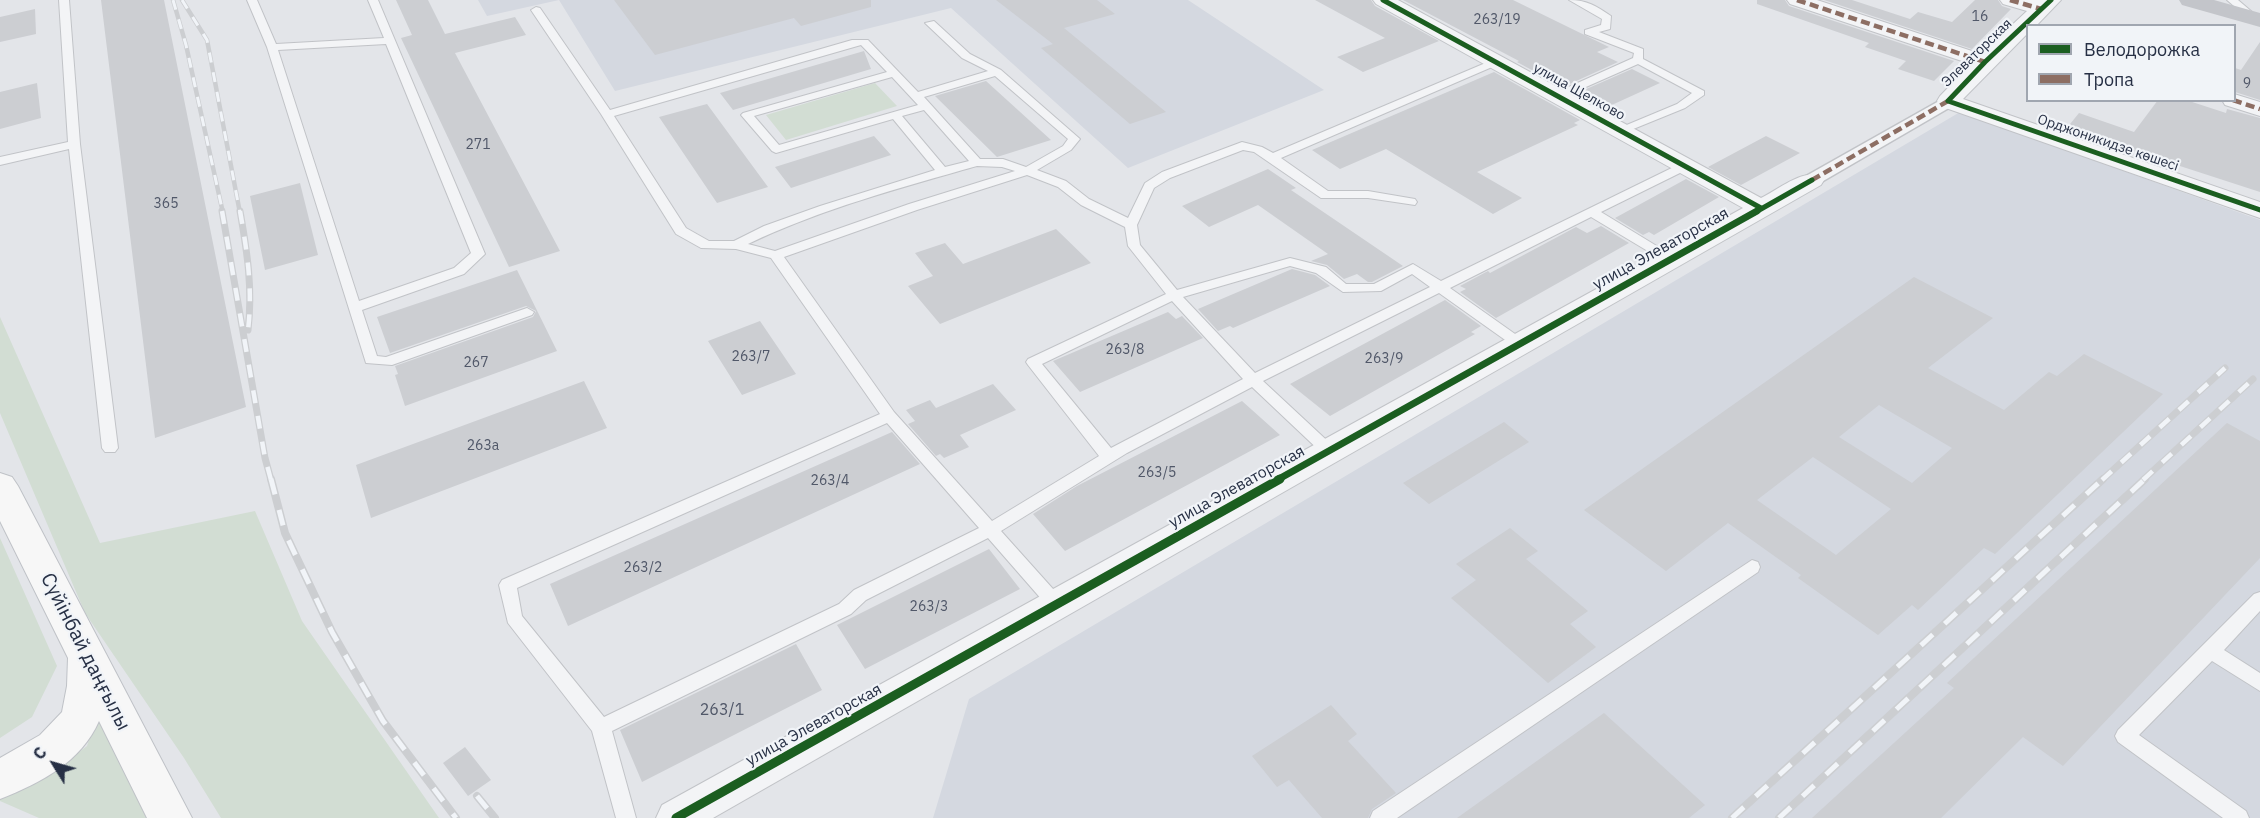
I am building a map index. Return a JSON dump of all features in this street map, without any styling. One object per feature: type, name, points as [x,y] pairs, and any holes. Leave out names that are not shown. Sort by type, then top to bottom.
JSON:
[{"type":"main road","points":[[2190,0],[2256,18]]},
{"type":"main road","name":"Сүйінбай даңғылы","points":[[0,486],[170,818]]},
{"type":"main road","points":[[0,779],[31,764],[60,744],[75,729],[87,704],[88,680],[84,651]]},
{"type":"street","name":"улица Щелково","points":[[1383,0],[1761,208]]},
{"type":"street","points":[[1797,0],[1985,62]]},
{"type":"street","points":[[2010,0],[2046,5]]},
{"type":"street","name":"Элеваторская","points":[[2031,24],[2046,5]]},
{"type":"street","name":"Элеваторская","points":[[1948,101],[1985,62],[2022,35]]},
{"type":"street","name":"улица Элеваторская","points":[[676,818],[1812,180],[1948,101]]},
{"type":"street","name":"Орджоникидзе көшесі","points":[[1948,101],[2260,210]]},
{"type":"street","points":[[2236,101],[2260,109]]},
{"type":"lane","points":[[64,0],[74,144],[110,448]]},
{"type":"lane","points":[[252,0],[272,47],[371,360],[387,362],[527,312]]},
{"type":"lane","points":[[354,308],[459,271],[478,254],[373,0]]},
{"type":"lane","points":[[1574,0],[1588,5],[1607,18],[1606,27],[1589,33],[1639,51],[1638,60]]},
{"type":"lane","points":[[2232,0],[2256,18]]},
{"type":"lane","points":[[536,10],[607,114],[681,231],[706,245],[736,245],[776,255],[913,207],[1027,171],[1067,148],[1074,139],[997,72],[966,56],[930,23]]},
{"type":"lane","points":[[272,47],[390,41]]},
{"type":"lane","points":[[607,114],[852,43],[864,42],[977,162]]},
{"type":"lane","points":[[1557,96],[1638,60]]},
{"type":"lane","points":[[1621,131],[1681,106],[1700,93],[1638,60]]},
{"type":"lane","points":[[1272,158],[1495,62]]},
{"type":"lane","points":[[916,96],[997,72]]},
{"type":"lane","points":[[894,73],[747,115],[776,149],[926,106]]},
{"type":"lane","points":[[895,115],[943,172]]},
{"type":"lane","points":[[0,161],[74,144]]},
{"type":"lane","points":[[1329,451],[1253,380],[1174,295],[1134,246],[1131,225],[1149,186],[1166,175],[1242,146],[1258,149],[1325,195],[1354,192],[1411,202]]},
{"type":"lane","points":[[736,245],[769,229],[813,213],[977,162],[1003,163],[1062,184],[1085,202],[1131,225]]},
{"type":"lane","points":[[601,727],[845,609],[860,595],[991,529],[1109,457],[1253,380],[1684,166]]},
{"type":"lane","points":[[1592,212],[1671,259]]},
{"type":"lane","points":[[776,255],[889,416],[1056,604]]},
{"type":"lane","points":[[1109,457],[1033,362],[1174,295],[1290,262],[1321,270],[1343,288],[1376,288],[1413,268],[1520,344]]},
{"type":"lane","points":[[626,818],[601,727],[514,618],[508,585],[889,416]]},
{"type":"lane","points":[[1380,818],[1752,567]]},
{"type":"lane","points":[[2239,818],[2125,736],[2211,651],[2260,598]]},
{"type":"lane","points":[[2211,651],[2260,684]]},
{"type":"shaded area","points":[[478,0],[559,0],[487,16]]},
{"type":"shaded area","points":[[559,0],[1188,0],[1324,90],[1128,168],[951,8],[615,91]]},
{"type":"shaded area","points":[[875,83],[897,106],[786,140],[766,115]]},
{"type":"shaded area","points":[[1960,112],[2260,220],[2260,818],[933,818],[969,699]]},
{"type":"shaded area","points":[[0,317],[100,543],[255,511],[302,621],[439,818],[221,818],[184,758],[85,613],[0,413]]},
{"type":"shaded area","points":[[0,538],[57,666],[32,717],[0,738]]},
{"type":"shaded area","points":[[98,712],[152,818],[39,818],[0,801],[0,797],[43,779],[87,746]]},
{"type":"building","points":[[101,0],[164,0],[246,407],[155,438]]},
{"type":"building","points":[[396,0],[428,0],[445,34],[515,17],[526,35],[455,53],[560,251],[509,267],[401,38],[412,35]]},
{"type":"building","points":[[614,0],[871,0],[871,7],[801,26],[794,18],[655,55]]},
{"type":"building","points":[[996,0],[1097,0],[1115,14],[1064,28],[1166,112],[1130,124],[1041,48],[1053,44]]},
{"type":"building","points":[[1315,0],[1371,0],[1375,6],[1439,41],[1363,72],[1337,57],[1385,38]]},
{"type":"building","points":[[1403,0],[1513,0],[1609,47],[1597,52],[1618,62],[1563,87],[1517,62],[1519,61]]},
{"type":"building","points":[[1757,0],[1785,0],[1789,6],[1954,61],[1934,81],[1898,69],[1906,61],[1865,47],[1869,43],[1757,4]]},
{"type":"building","points":[[1824,0],[1852,0],[1910,19],[1918,12],[1952,22],[1975,0],[1998,0],[2002,6],[2011,9],[1972,49]]},
{"type":"building","points":[[35,9],[36,34],[0,42],[0,17]]},
{"type":"building","points":[[2260,42],[2260,100],[2236,92],[2236,68],[2241,70]]},
{"type":"building","points":[[864,51],[871,69],[733,110],[720,93]]},
{"type":"building","points":[[1632,69],[1660,83],[1603,109],[1575,94]]},
{"type":"building","points":[[1494,72],[1580,120],[1574,123],[1578,125],[1477,172],[1522,198],[1493,214],[1386,149],[1340,169],[1312,150]]},
{"type":"building","points":[[986,81],[1051,140],[997,157],[935,96]]},
{"type":"building","points":[[37,83],[41,118],[0,129],[0,92]]},
{"type":"building","points":[[2156,102],[2192,102],[2226,113],[2227,109],[2260,118],[2260,192],[2066,129],[2079,113],[2134,132]]},
{"type":"building","points":[[707,104],[768,187],[717,203],[659,117]]},
{"type":"building","points":[[874,136],[891,155],[791,188],[775,167]]},
{"type":"building","points":[[1766,136],[1800,153],[1741,185],[1708,167]]},
{"type":"building","points":[[1268,169],[1296,188],[1291,190],[1403,266],[1372,282],[1368,282],[1357,274],[1344,279],[1327,265],[1311,261],[1328,254],[1258,205],[1209,227],[1182,206]]},
{"type":"building","points":[[1686,179],[1719,197],[1654,235],[1649,232],[1643,235],[1615,218]]},
{"type":"building","points":[[300,183],[318,255],[265,270],[250,196]]},
{"type":"building","points":[[1601,226],[1629,243],[1496,318],[1460,292],[1466,289],[1460,286],[1488,271],[1490,273],[1576,227],[1587,233]]},
{"type":"building","points":[[1056,229],[1091,263],[940,324],[908,286],[933,276],[915,253],[945,243],[963,264]]},
{"type":"building","points":[[1292,269],[1315,275],[1330,286],[1233,328],[1230,326],[1218,331],[1198,309]]},
{"type":"building","points":[[517,270],[557,351],[405,406],[395,375],[398,374],[395,366],[533,317],[536,311],[526,306],[390,353],[377,317]]},
{"type":"building","points":[[1914,277],[1993,318],[1928,368],[2004,410],[2049,372],[2057,376],[2084,354],[2163,394],[1995,554],[1984,548],[1918,610],[1912,605],[1878,635],[1798,578],[1801,575],[1728,523],[1666,571],[1584,510]],"holes":[[[1879,405],[1952,448],[1912,483],[1839,437]],[[1813,457],[1891,509],[1836,555],[1757,500]]]},
{"type":"building","points":[[1445,300],[1481,326],[1471,332],[1475,334],[1330,416],[1290,384]]},
{"type":"building","points":[[1168,312],[1176,319],[1182,316],[1203,338],[1080,392],[1053,361]]},
{"type":"building","points":[[760,321],[796,374],[742,395],[708,341]]},
{"type":"building","points":[[584,381],[607,428],[371,518],[356,465]]},
{"type":"building","points":[[993,384],[1016,410],[960,435],[969,447],[944,458],[940,454],[936,456],[908,424],[915,421],[906,410],[930,400],[936,408]]},
{"type":"building","points":[[1242,401],[1280,435],[1065,551],[1033,514],[1077,486]]},
{"type":"building","points":[[1504,422],[1529,442],[1429,504],[1403,483]]},
{"type":"building","points":[[2227,423],[2260,441],[2260,558],[2063,766],[2023,737],[1941,818],[1812,818],[1954,688],[1947,683]]},
{"type":"building","points":[[892,432],[920,464],[568,626],[550,584]]},
{"type":"building","points":[[1510,528],[1538,551],[1526,559],[1588,611],[1570,624],[1596,647],[1548,683],[1451,598],[1476,580],[1456,564]]},
{"type":"building","points":[[989,549],[1020,589],[865,669],[837,625]]},
{"type":"building","points":[[796,644],[822,690],[642,782],[620,730]]},
{"type":"building","points":[[1331,705],[1357,734],[1348,741],[1396,793],[1372,809],[1368,818],[1322,818],[1289,780],[1277,787],[1252,756]]},
{"type":"building","points":[[1604,713],[1705,805],[1689,818],[1457,818]]},
{"type":"building","points":[[465,747],[491,780],[468,796],[443,763]]},
{"type":"railway","points":[[173,0],[186,45],[223,213]]},
{"type":"railway","points":[[182,0],[207,40],[240,213]]},
{"type":"railway","points":[[222,211],[265,458],[271,480]]},
{"type":"railway","points":[[240,211],[250,285],[248,330]]},
{"type":"railway","points":[[2102,480],[2225,368]]},
{"type":"railway","points":[[2143,480],[2253,379]]},
{"type":"railway","points":[[271,479],[285,533],[332,632],[383,721],[456,818]]},
{"type":"railway","points":[[1732,818],[2103,479]]},
{"type":"railway","points":[[1779,818],[2145,479]]},
{"type":"railway","points":[[477,796],[495,818]]},
{"type":"marked path","points":[[1797,0],[1985,62]]},
{"type":"marked path","points":[[2010,0],[2041,9]]},
{"type":"marked path","points":[[1812,180],[1948,101],[1951,102]]},
{"type":"marked path","points":[[2236,101],[2260,109]]},
{"type":"cycle path","points":[[1383,0],[1761,208]]},
{"type":"cycle path","points":[[2051,0],[1985,62],[1948,101],[2260,210]]},
{"type":"cycle path","points":[[676,818],[1812,180]]}]
